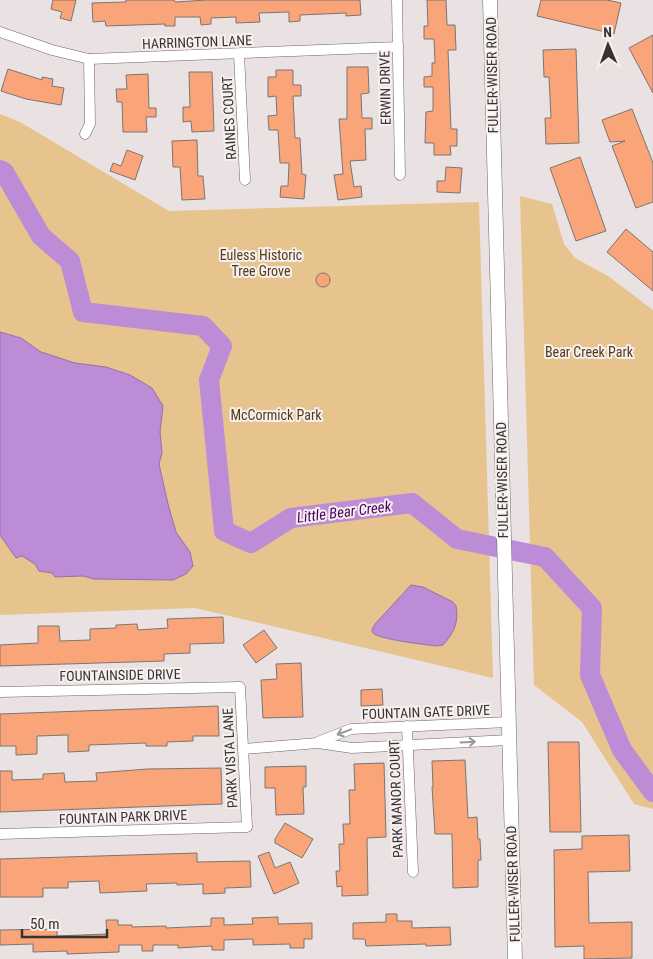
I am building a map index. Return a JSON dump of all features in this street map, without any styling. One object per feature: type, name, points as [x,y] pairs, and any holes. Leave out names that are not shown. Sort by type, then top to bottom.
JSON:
[{"type":"street","name":"ERWIN DRIVE","points":[[397,0],[400,176]]},
{"type":"street","name":"FULLER-WISER ROAD","points":[[490,0],[515,959]]},
{"type":"street","name":"HARRINGTON LANE","points":[[0,32],[52,50],[89,59],[398,47]]},
{"type":"street","name":"RAINES COURT","points":[[239,54],[246,180]]},
{"type":"street","points":[[85,134],[90,124],[89,59]]},
{"type":"street","name":"FOUNTAINSIDE DRIVE","points":[[0,692],[240,686]]},
{"type":"street","name":"PARK VISTA LANE","points":[[240,686],[248,827]]},
{"type":"street","name":"FOUNTAIN GATE DRIVE","points":[[318,742],[351,729],[509,722]]},
{"type":"street","name":"PARK MANOR COURT","points":[[407,726],[412,872]]},
{"type":"street","name":"FOUNTAIN GATE DRIVE","points":[[243,749],[318,742],[352,748],[509,740]]},
{"type":"street","name":"FOUNTAIN PARK DRIVE","points":[[0,834],[248,827]]},
{"type":"green space","name":"McCormick Park","points":[[0,114],[20,122],[169,211],[479,202],[493,678],[195,608],[0,615]]},
{"type":"green space","name":"Bear Creek Park","points":[[520,196],[552,204],[564,244],[575,258],[608,276],[653,310],[653,809],[634,804],[582,722],[534,685]]},
{"type":"shaded area","points":[[0,332],[21,338],[41,352],[75,363],[106,367],[130,375],[152,388],[163,406],[160,432],[162,453],[159,464],[168,504],[176,532],[190,552],[193,566],[186,574],[173,580],[94,579],[83,576],[55,577],[52,573],[39,571],[35,564],[22,556],[16,558],[0,535]]},
{"type":"shaded area","points":[[411,585],[423,587],[453,602],[456,606],[457,617],[455,627],[443,645],[437,646],[403,641],[376,635],[372,632],[375,624]]},
{"type":"building","points":[[53,0],[76,0],[71,21],[60,18],[62,12],[51,9]]},
{"type":"building","points":[[126,0],[174,0],[175,2],[207,0],[360,0],[361,15],[346,16],[346,13],[300,15],[300,21],[289,22],[289,12],[259,13],[260,22],[236,23],[236,17],[211,18],[211,24],[201,25],[200,17],[175,17],[175,26],[165,26],[165,24],[106,26],[105,21],[93,22],[92,3],[126,2]]},
{"type":"building","points":[[427,0],[446,0],[447,25],[455,25],[456,50],[448,50],[451,129],[457,129],[457,146],[450,146],[451,155],[434,155],[434,143],[425,143],[426,112],[433,111],[433,87],[424,87],[424,77],[432,76],[432,63],[435,63],[434,39],[424,39],[424,26],[428,26]]},
{"type":"building","points":[[541,0],[607,0],[621,3],[614,34],[537,16]]},
{"type":"building","points":[[653,35],[653,93],[629,48]]},
{"type":"building","points":[[576,49],[579,143],[546,144],[545,118],[551,118],[549,77],[544,77],[543,50]]},
{"type":"building","points":[[347,67],[368,67],[369,93],[361,94],[362,118],[372,118],[372,129],[365,129],[366,160],[350,161],[354,187],[361,186],[362,197],[338,200],[334,175],[343,174],[339,119],[347,119]]},
{"type":"building","points":[[8,69],[42,80],[42,77],[53,79],[52,86],[64,88],[61,105],[26,99],[1,91]]},
{"type":"building","points":[[276,70],[293,70],[293,85],[301,85],[301,96],[293,96],[295,138],[300,138],[302,174],[306,175],[304,199],[280,197],[281,186],[288,186],[289,163],[280,163],[278,130],[269,130],[268,116],[277,115],[276,96],[268,97],[268,77],[276,77]]},
{"type":"building","points":[[189,72],[212,72],[214,131],[192,132],[191,121],[183,122],[183,107],[190,107]]},
{"type":"building","points":[[148,74],[149,108],[156,108],[156,117],[146,117],[147,132],[123,132],[122,102],[117,102],[116,89],[127,89],[126,75]]},
{"type":"building","points":[[632,109],[653,163],[653,202],[636,208],[612,146],[625,141],[610,142],[602,120]]},
{"type":"building","points":[[197,140],[198,176],[203,176],[205,199],[182,200],[180,167],[173,167],[172,141]]},
{"type":"building","points":[[127,150],[143,156],[135,180],[110,171],[113,163],[121,166]]},
{"type":"building","points":[[580,157],[606,231],[576,241],[550,168]]},
{"type":"building","points":[[446,167],[462,168],[460,193],[437,192],[437,181],[445,181]]},
{"type":"building","points":[[626,229],[653,252],[653,291],[607,252]]},
{"type":"building","points":[[323,273],[328,275],[330,280],[328,285],[323,287],[318,285],[316,280],[318,275]]},
{"type":"building","points":[[223,617],[224,643],[190,644],[190,653],[164,654],[164,661],[0,666],[0,645],[38,643],[38,626],[59,626],[60,641],[90,640],[90,629],[116,628],[116,625],[137,624],[138,630],[168,628],[167,619]]},
{"type":"building","points":[[264,630],[277,648],[256,663],[243,645]]},
{"type":"building","points":[[301,663],[303,717],[263,718],[261,680],[277,679],[276,664]]},
{"type":"building","points":[[382,689],[383,705],[361,706],[361,690]]},
{"type":"building","points":[[218,706],[219,736],[193,736],[193,741],[167,742],[167,746],[146,746],[146,743],[89,745],[89,751],[68,752],[68,735],[37,736],[37,754],[16,755],[16,746],[0,746],[0,714]]},
{"type":"building","points":[[548,742],[579,742],[581,832],[550,832]]},
{"type":"building","points":[[465,760],[468,818],[477,817],[481,860],[478,860],[478,887],[453,888],[452,834],[435,834],[432,761]]},
{"type":"building","points":[[384,763],[386,837],[367,838],[368,895],[342,896],[342,886],[337,887],[336,871],[340,871],[339,844],[344,844],[343,824],[350,824],[349,790],[355,790],[354,764]]},
{"type":"building","points":[[306,766],[306,787],[303,787],[304,814],[276,815],[275,788],[265,788],[265,767]]},
{"type":"building","points":[[221,768],[222,804],[0,812],[0,771],[12,771],[12,780],[43,779],[43,774],[64,773],[65,782],[97,781],[96,773],[147,769]]},
{"type":"building","points":[[285,823],[313,839],[302,858],[275,843],[275,839]]},
{"type":"building","points":[[629,835],[630,871],[588,872],[589,923],[632,922],[632,958],[584,959],[584,946],[555,947],[554,850],[582,849],[582,836]]},
{"type":"building","points":[[269,852],[275,868],[290,862],[299,883],[274,894],[258,856]]},
{"type":"building","points":[[197,853],[197,862],[250,861],[251,887],[225,888],[225,893],[203,894],[203,884],[146,884],[147,891],[100,893],[99,881],[68,882],[68,888],[43,888],[43,897],[0,897],[0,859]]},
{"type":"building","points":[[386,914],[397,914],[397,921],[412,921],[412,928],[450,927],[451,945],[366,946],[365,939],[353,939],[353,923],[386,922]]},
{"type":"building","points":[[278,917],[278,924],[312,923],[312,939],[304,939],[304,948],[290,948],[290,944],[253,945],[253,939],[224,940],[224,950],[212,950],[212,946],[178,948],[178,945],[153,945],[153,951],[142,951],[142,945],[119,945],[119,952],[67,954],[67,951],[33,952],[33,944],[0,945],[0,930],[57,929],[57,936],[107,934],[106,920],[118,920],[118,925],[132,925],[132,927],[166,926],[166,928],[211,926],[211,918],[224,918],[224,925],[253,924],[252,918]]},
{"type":"waterway","name":"Little Bear Creek","points":[[0,170],[4,172],[41,236],[70,261],[83,312],[203,326],[222,346],[209,380],[224,531],[251,543],[291,518],[412,503],[457,539],[545,557],[592,608],[590,675],[622,750],[653,792]]},
{"type":"park label","name":"Euless Historic Tree Grove","points":[[261,264]]}]
